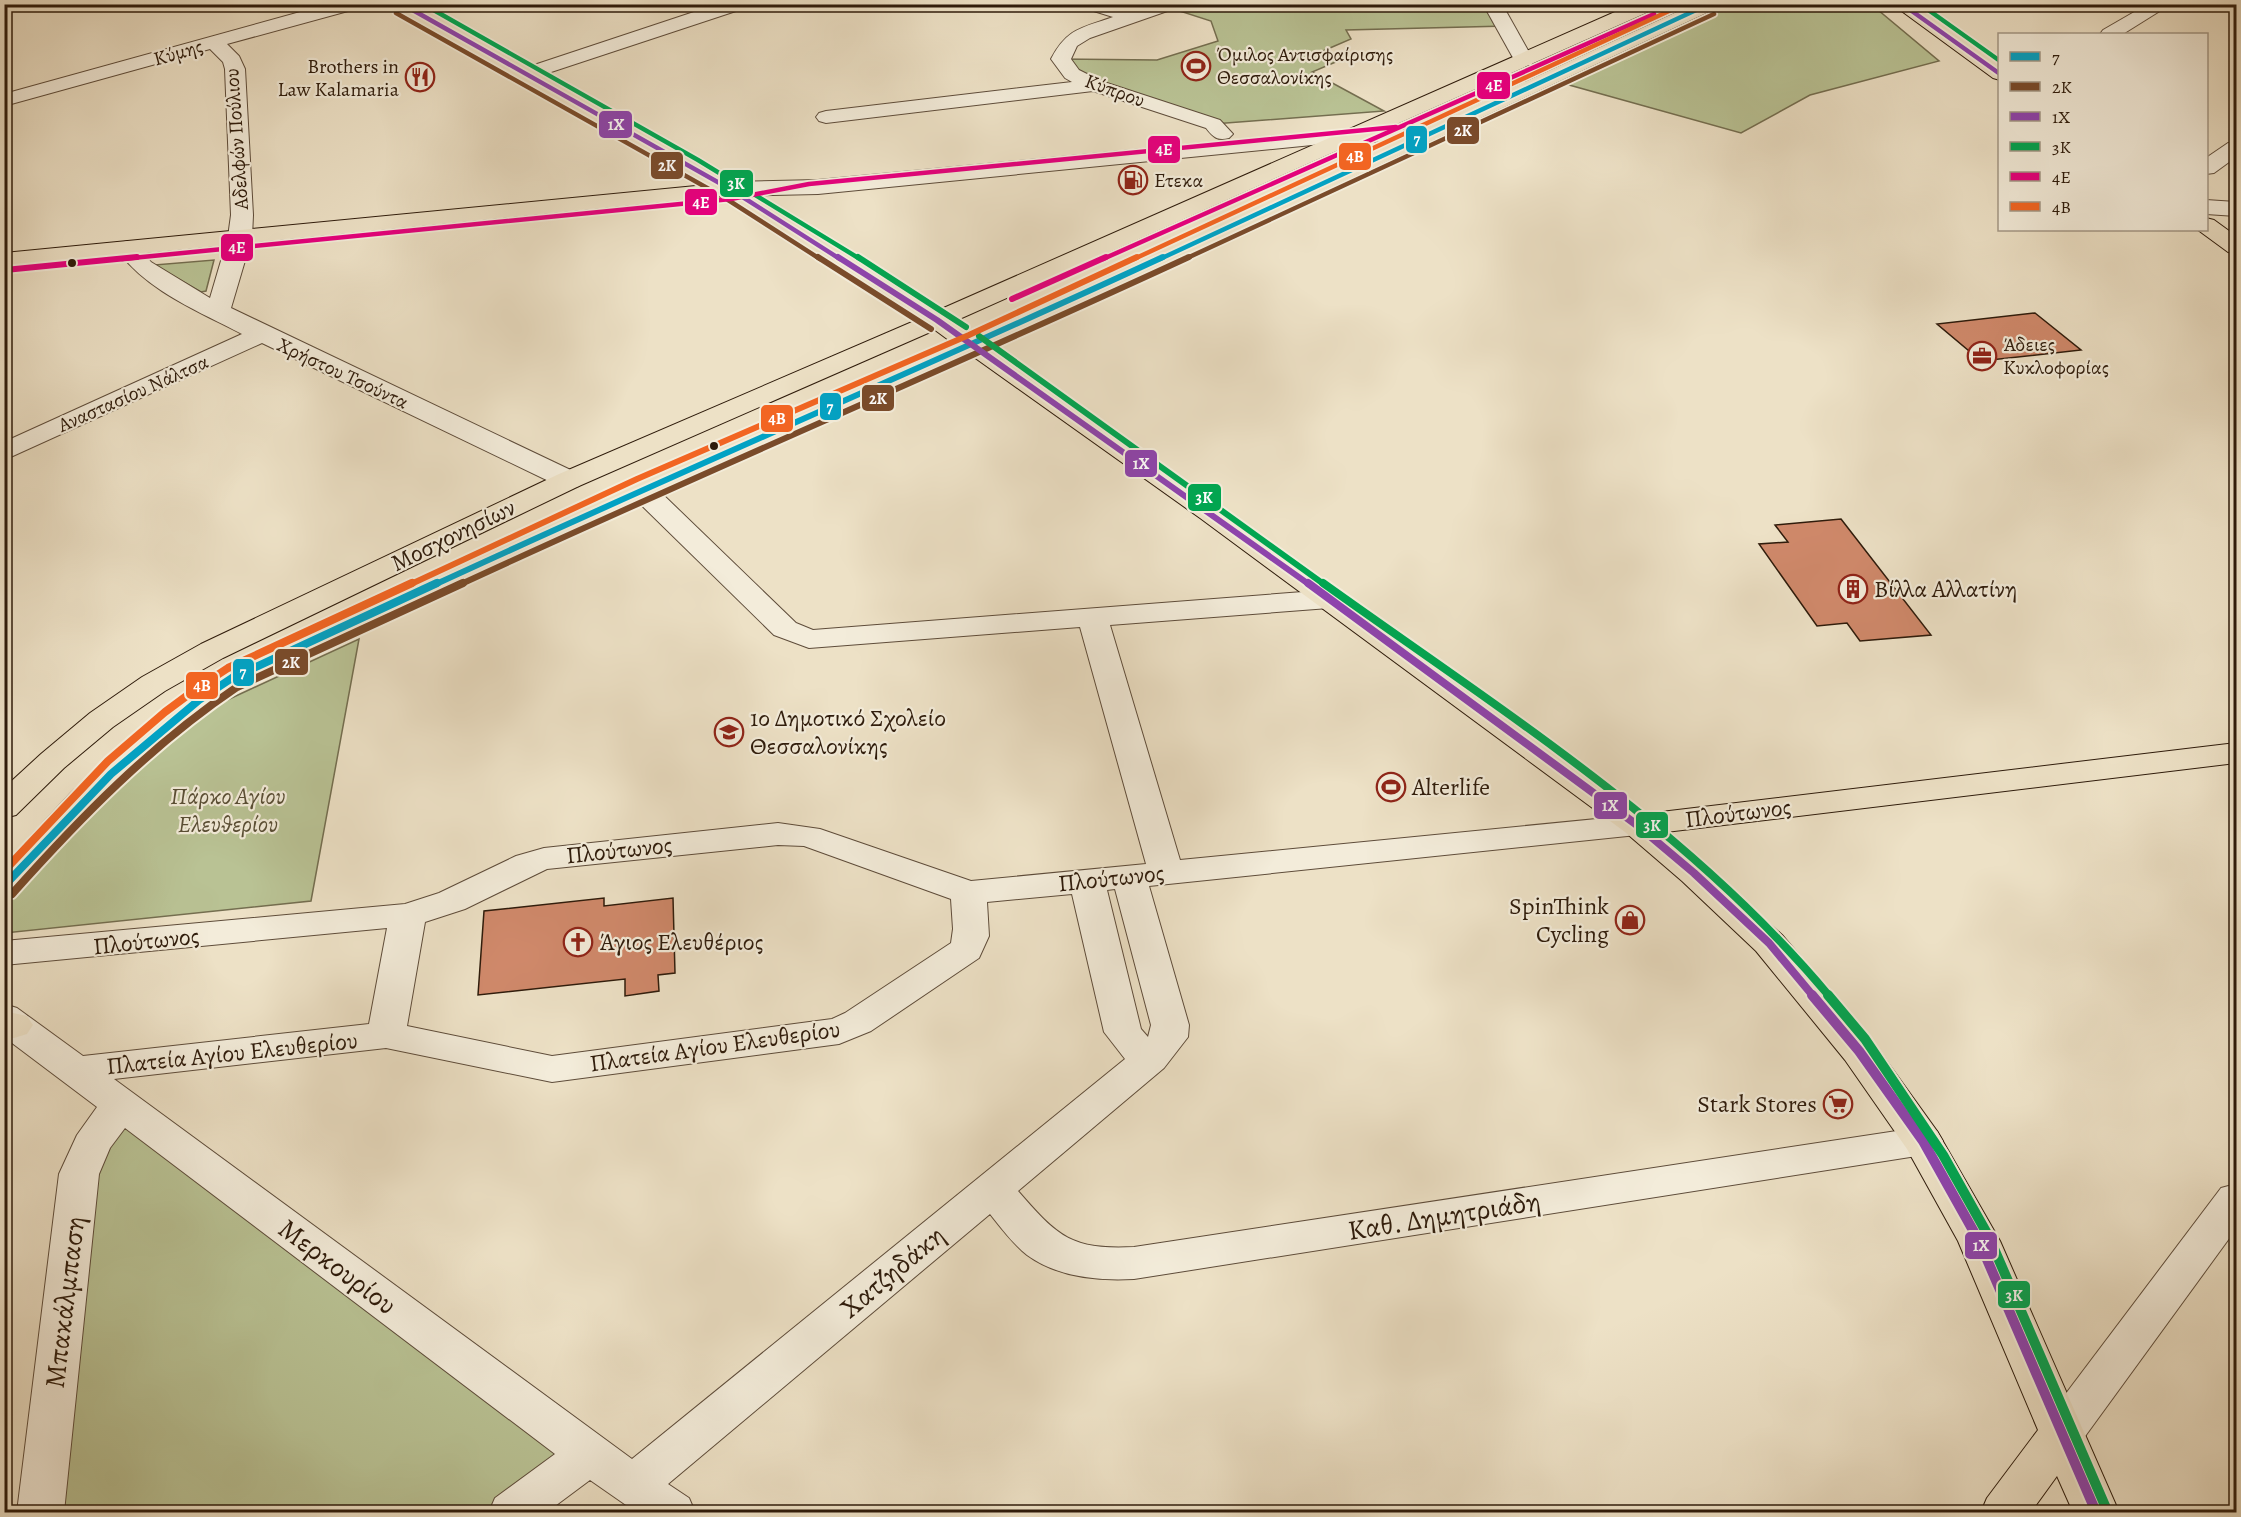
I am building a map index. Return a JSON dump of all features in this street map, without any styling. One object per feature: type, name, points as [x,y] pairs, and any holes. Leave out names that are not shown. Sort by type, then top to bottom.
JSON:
[{"type":"main road","points":[[401,4],[730,189],[937,320],[1329,599],[1637,825],[1694,873],[1769,943],[1859,1050],[1923,1141],[1979,1241],[2096,1512]]},
{"type":"main road","name":"Μοσχονησίων","points":[[4,808],[81,734],[161,678],[212,651],[569,480],[937,320],[1650,4]]},
{"type":"main road","name":"Μοσχονησίων","points":[[4,887],[128,754],[195,700],[232,678],[641,489],[972,345],[1710,4]]},
{"type":"main road","points":[[1901,4],[1998,71]]},
{"type":"main road","points":[[4,260],[730,189]]},
{"type":"main road","points":[[2208,226],[2236,247]]},
{"type":"main road","name":"Πλούτωνος","points":[[1637,825],[2236,753]]},
{"type":"main road","points":[[2004,1512],[2062,1433]]},
{"type":"street","name":"Κύμης","points":[[4,100],[352,4]]},
{"type":"street","points":[[526,74],[738,4]]},
{"type":"street","points":[[1091,4],[1131,17]]},
{"type":"street","name":"Κύπρου","points":[[1169,4],[1083,34],[1069,43],[1062,59],[1072,74],[1094,86],[1213,124],[1222,134]]},
{"type":"street","points":[[1492,4],[1524,60]]},
{"type":"street","points":[[2112,33],[2162,4]]},
{"type":"street","name":"Αδελφών Πούλιου","points":[[213,42],[232,60],[235,69],[242,215],[240,237],[218,311]]},
{"type":"street","points":[[826,117],[1094,86]]},
{"type":"street","points":[[730,189],[807,174],[1395,117]]},
{"type":"street","points":[[730,189],[818,187],[1244,145],[1350,137],[1430,135]]},
{"type":"street","points":[[2208,167],[2236,148]]},
{"type":"street","points":[[2208,207],[2236,209]]},
{"type":"street","name":"Χρήστου Τσούντα","points":[[128,248],[143,267],[218,311],[569,480]]},
{"type":"street","name":"Αναστασίου Νάλτσα","points":[[4,452],[262,334]]},
{"type":"street","points":[[641,489],[785,629],[795,635],[824,639],[1329,599]]},
{"type":"street","points":[[1093,618],[1166,873]]},
{"type":"street","name":"Πλούτωνος","points":[[4,953],[408,915],[452,901],[528,864],[544,859],[788,833],[808,836],[968,893],[1637,825]]},
{"type":"street","name":"Χατζηδάκη","points":[[635,1484],[1150,1059],[1165,1042],[1171,1031],[1129,876]]},
{"type":"street","points":[[1087,881],[1123,1032],[1127,1039],[1150,1059]]},
{"type":"street","name":"Πλατεία Αγίου Ελευθερίου","points":[[77,1070],[386,1035],[552,1069],[839,1031],[858,1023],[966,950],[971,941],[972,932],[968,893]]},
{"type":"street","name":"Πλατεία Αγίου Ελευθερίου","points":[[386,1035],[408,915]]},
{"type":"street","name":"Μερκουρίου","points":[[8,1022],[77,1070],[590,1454],[672,1512]]},
{"type":"street","name":"Μπακάλμπαση","points":[[40,1512],[79,1174],[86,1151],[122,1105]]},
{"type":"street","name":"Καθ. Δημητριάδη","points":[[991,1188],[1043,1245],[1070,1258],[1102,1265],[1123,1264],[1923,1141]]},
{"type":"street","points":[[2062,1433],[2236,1198]]},
{"type":"street","points":[[512,1512],[590,1454]]},
{"type":"green space","name":"Όμιλος Αντισφαίρισης Θεσσαλονίκης","points":[[1492,5],[1506,26],[1346,30],[1351,39],[1323,51],[1345,58],[1312,72],[1384,111],[1213,124],[1094,85],[1061,59],[1157,60],[1218,41],[1211,21],[1164,6]]},
{"type":"green space","points":[[1731,5],[1872,5],[1939,61],[1810,95],[1741,133],[1562,83]]},
{"type":"green space","points":[[214,260],[206,291],[201,292],[154,265]]},
{"type":"green space","name":"Πάρκο Αγίου Ελευθερίου","points":[[359,639],[311,901],[5,933],[4,907],[150,749],[197,714]]},
{"type":"green space","points":[[122,1105],[589,1454],[512,1512],[40,1512],[79,1174]]},
{"type":"building","points":[[2035,313],[2081,350],[1981,361],[1937,324]]},
{"type":"building","name":"Βίλλα Αλλατίνη","points":[[1841,519],[1931,635],[1860,641],[1847,623],[1817,626],[1759,544],[1788,542],[1775,525]]},
{"type":"building","name":"Άγιος Ελευθέριος","points":[[604,898],[604,906],[673,898],[675,973],[658,975],[659,991],[625,996],[625,979],[478,995],[484,911]]},
{"type":"transit line","name":"1Χ","points":[[402,4],[730,189],[937,320],[1210,512],[1408,656],[1637,825],[1694,873],[1769,943],[1859,1051],[1923,1141],[1979,1241],[2096,1512]]},
{"type":"transit line","name":"3Κ","points":[[423,4],[766,201],[966,327]]},
{"type":"transit line","name":"4Β","points":[[4,871],[108,761],[165,712],[228,668],[637,479],[969,335],[1684,4]]},
{"type":"transit line","name":"7","points":[[4,886],[57,828],[139,748],[199,700],[232,678],[641,489],[973,345],[1709,4]]},
{"type":"transit line","name":"1Χ","points":[[1902,4],[1998,73]]},
{"type":"transit line","name":"3Κ","points":[[1920,4],[1998,60]]},
{"type":"transit line","name":"2Κ","points":[[396,13],[725,198],[931,329]]},
{"type":"transit line","name":"4Ε","points":[[1012,299],[1654,14]]},
{"type":"transit line","name":"2Κ","points":[[12,894],[117,782],[174,732],[237,687],[645,499],[977,355],[1714,14]]},
{"type":"transit line","name":"4Ε","points":[[5,270],[731,199],[809,184],[1396,127]]},
{"type":"transit line","name":"3Κ","points":[[979,336],[1577,765],[1678,846],[1774,934],[1805,967],[1865,1039],[1943,1155],[1989,1237],[2106,1508]]},
{"type":"place","name":"Όμιλος Αντισφαίρισης Θεσσαλονίκης","points":[[1196,66]]},
{"type":"place","name":"Brothers in Law Kalamaria","points":[[420,77]]},
{"type":"place","name":"Ετεκα","points":[[1133,180]]},
{"type":"place","name":"Άδειες Κυκλοφορίας","points":[[1982,356]]},
{"type":"place","name":"Βίλλα Αλλατίνη","points":[[1853,589]]},
{"type":"place","name":"1ο Δημοτικό Σχολείο Θεσσαλονίκης","points":[[729,732]]},
{"type":"place","name":"Alterlife","points":[[1391,787]]},
{"type":"place","name":"SpinThink Cycling","points":[[1630,920]]},
{"type":"place","name":"Άγιος Ελευθέριος","points":[[578,942]]},
{"type":"place","name":"Stark Stores","points":[[1838,1104]]}]
